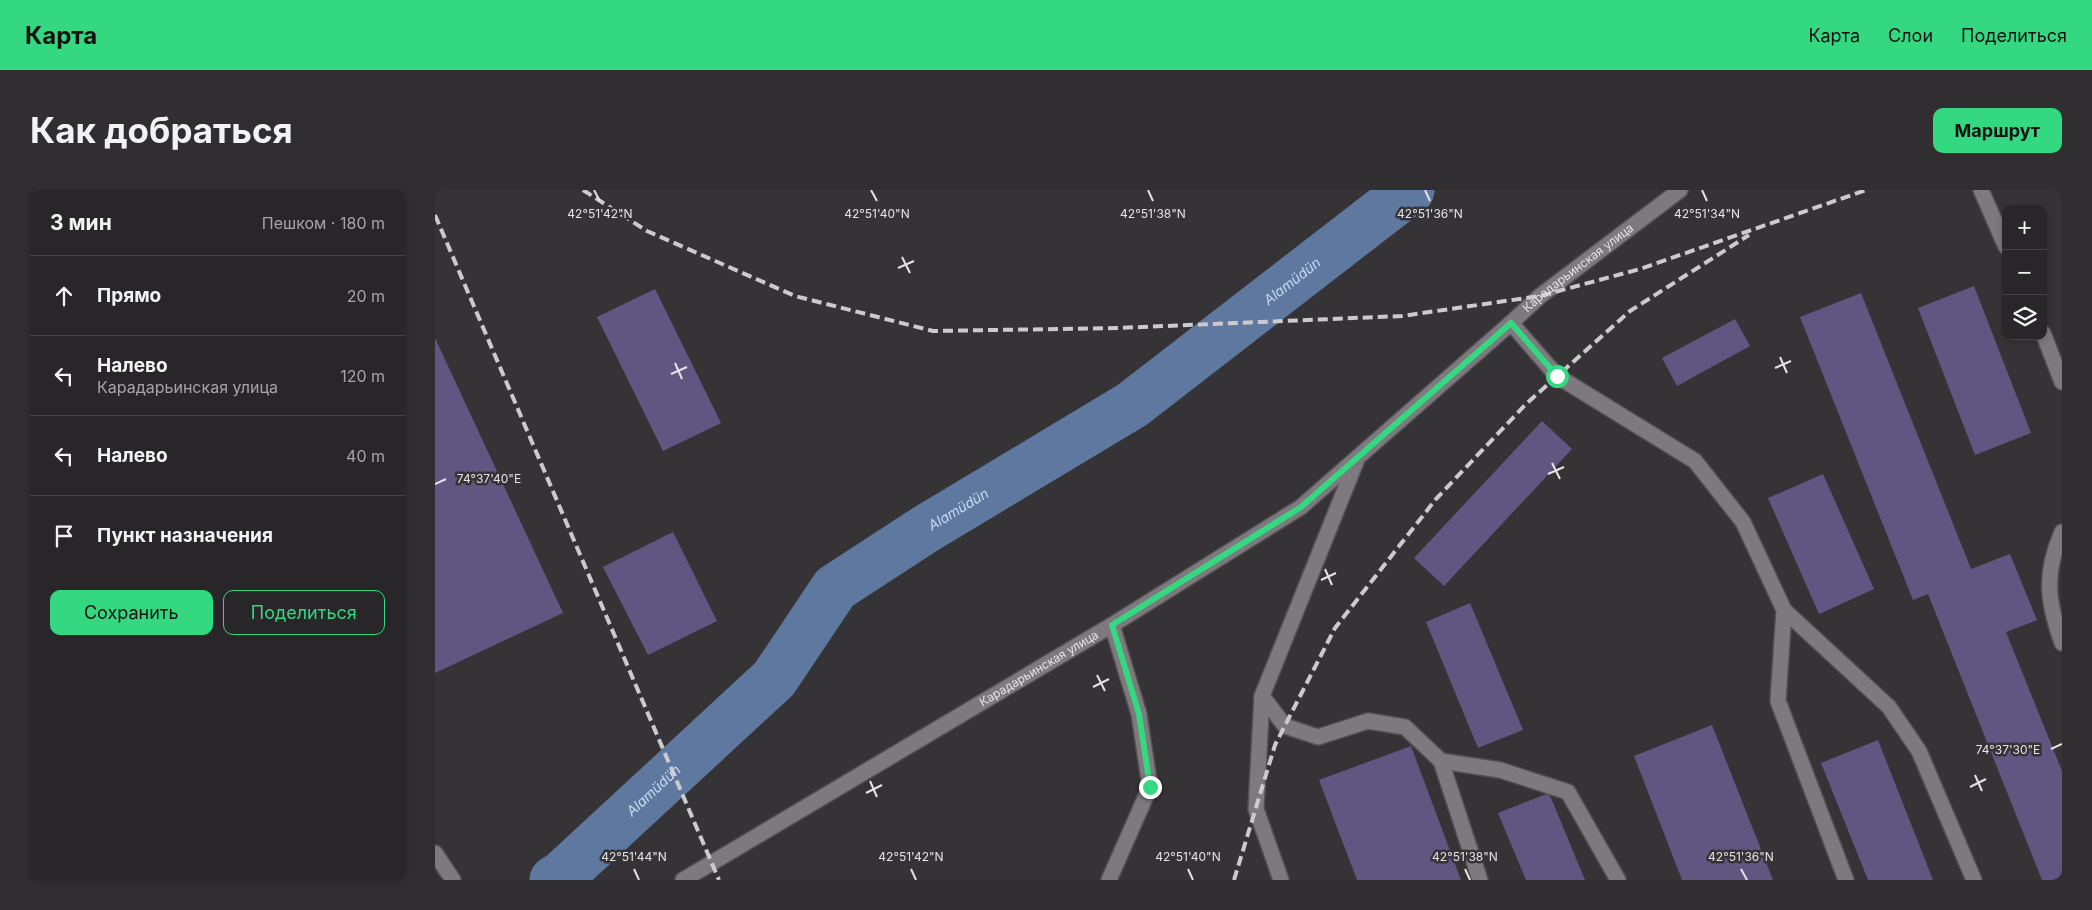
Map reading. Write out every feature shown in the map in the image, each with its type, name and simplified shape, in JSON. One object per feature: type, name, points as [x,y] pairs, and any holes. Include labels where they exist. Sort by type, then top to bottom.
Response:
[{"type":"street","name":"Карадарьинская улица","points":[[683,880],[1112,625],[1301,507],[1540,296],[1681,190]]},
{"type":"street","points":[[1981,190],[2002,239]]},
{"type":"street","points":[[1511,323],[1557,376],[1695,461],[1743,522],[1784,610],[1889,707],[1919,751],[1974,880]]},
{"type":"street","points":[[2046,340],[2062,382]]},
{"type":"street","points":[[2050,348],[2062,358]]},
{"type":"street","points":[[1281,880],[1256,809],[1262,696],[1357,458]]},
{"type":"street","points":[[2062,532],[2053,552],[2048,580],[2052,615],[2062,642]]},
{"type":"street","points":[[1784,610],[1778,701],[1846,880]]},
{"type":"street","points":[[1109,880],[1150,787],[1139,714],[1112,625]]},
{"type":"street","points":[[1262,696],[1285,726],[1318,736],[1368,721],[1405,728],[1441,760],[1480,880]]},
{"type":"street","points":[[1441,760],[1499,770],[1568,792],[1618,880]]},
{"type":"street","points":[[439,859],[453,880]]},
{"type":"building","points":[[1974,286],[2031,433],[1975,455],[1918,308]]},
{"type":"building","points":[[655,289],[721,423],[663,451],[597,317]]},
{"type":"building","points":[[1861,293],[1971,569],[2010,554],[2037,620],[2006,632],[2062,771],[2062,880],[2042,880],[1928,594],[1913,600],[1800,317]]},
{"type":"building","points":[[1735,319],[1750,346],[1677,386],[1662,358]]},
{"type":"building","points":[[435,338],[563,613],[435,673]]},
{"type":"building","points":[[1542,421],[1572,449],[1444,586],[1414,558]]},
{"type":"building","points":[[1823,474],[1874,589],[1819,614],[1768,498]]},
{"type":"building","points":[[673,532],[717,621],[648,655],[603,567]]},
{"type":"building","points":[[1470,603],[1523,730],[1478,748],[1426,622]]},
{"type":"building","points":[[1712,725],[1773,880],[1682,880],[1634,756]]},
{"type":"building","points":[[1878,740],[1933,880],[1868,880],[1821,763]]},
{"type":"building","points":[[1411,746],[1461,880],[1357,880],[1319,780]]},
{"type":"building","points":[[1549,793],[1585,880],[1526,880],[1498,813]]},
{"type":"waterway","name":"Alamüdün","points":[[554,880],[562,875],[774,679],[835,588],[924,530],[1132,405],[1410,190]]},
{"type":"railway","points":[[583,190],[647,231],[795,296],[933,331],[1118,328],[1402,316],[1540,296],[1640,269],[1866,190]]},
{"type":"railway","points":[[435,215],[719,880]]},
{"type":"railway","points":[[1234,880],[1275,745],[1335,628],[1436,499],[1526,404],[1630,311],[1749,235]]},
{"type":"route","points":[[1150,787],[1139,714],[1112,625],[1301,507],[1511,323],[1557,376]]}]
